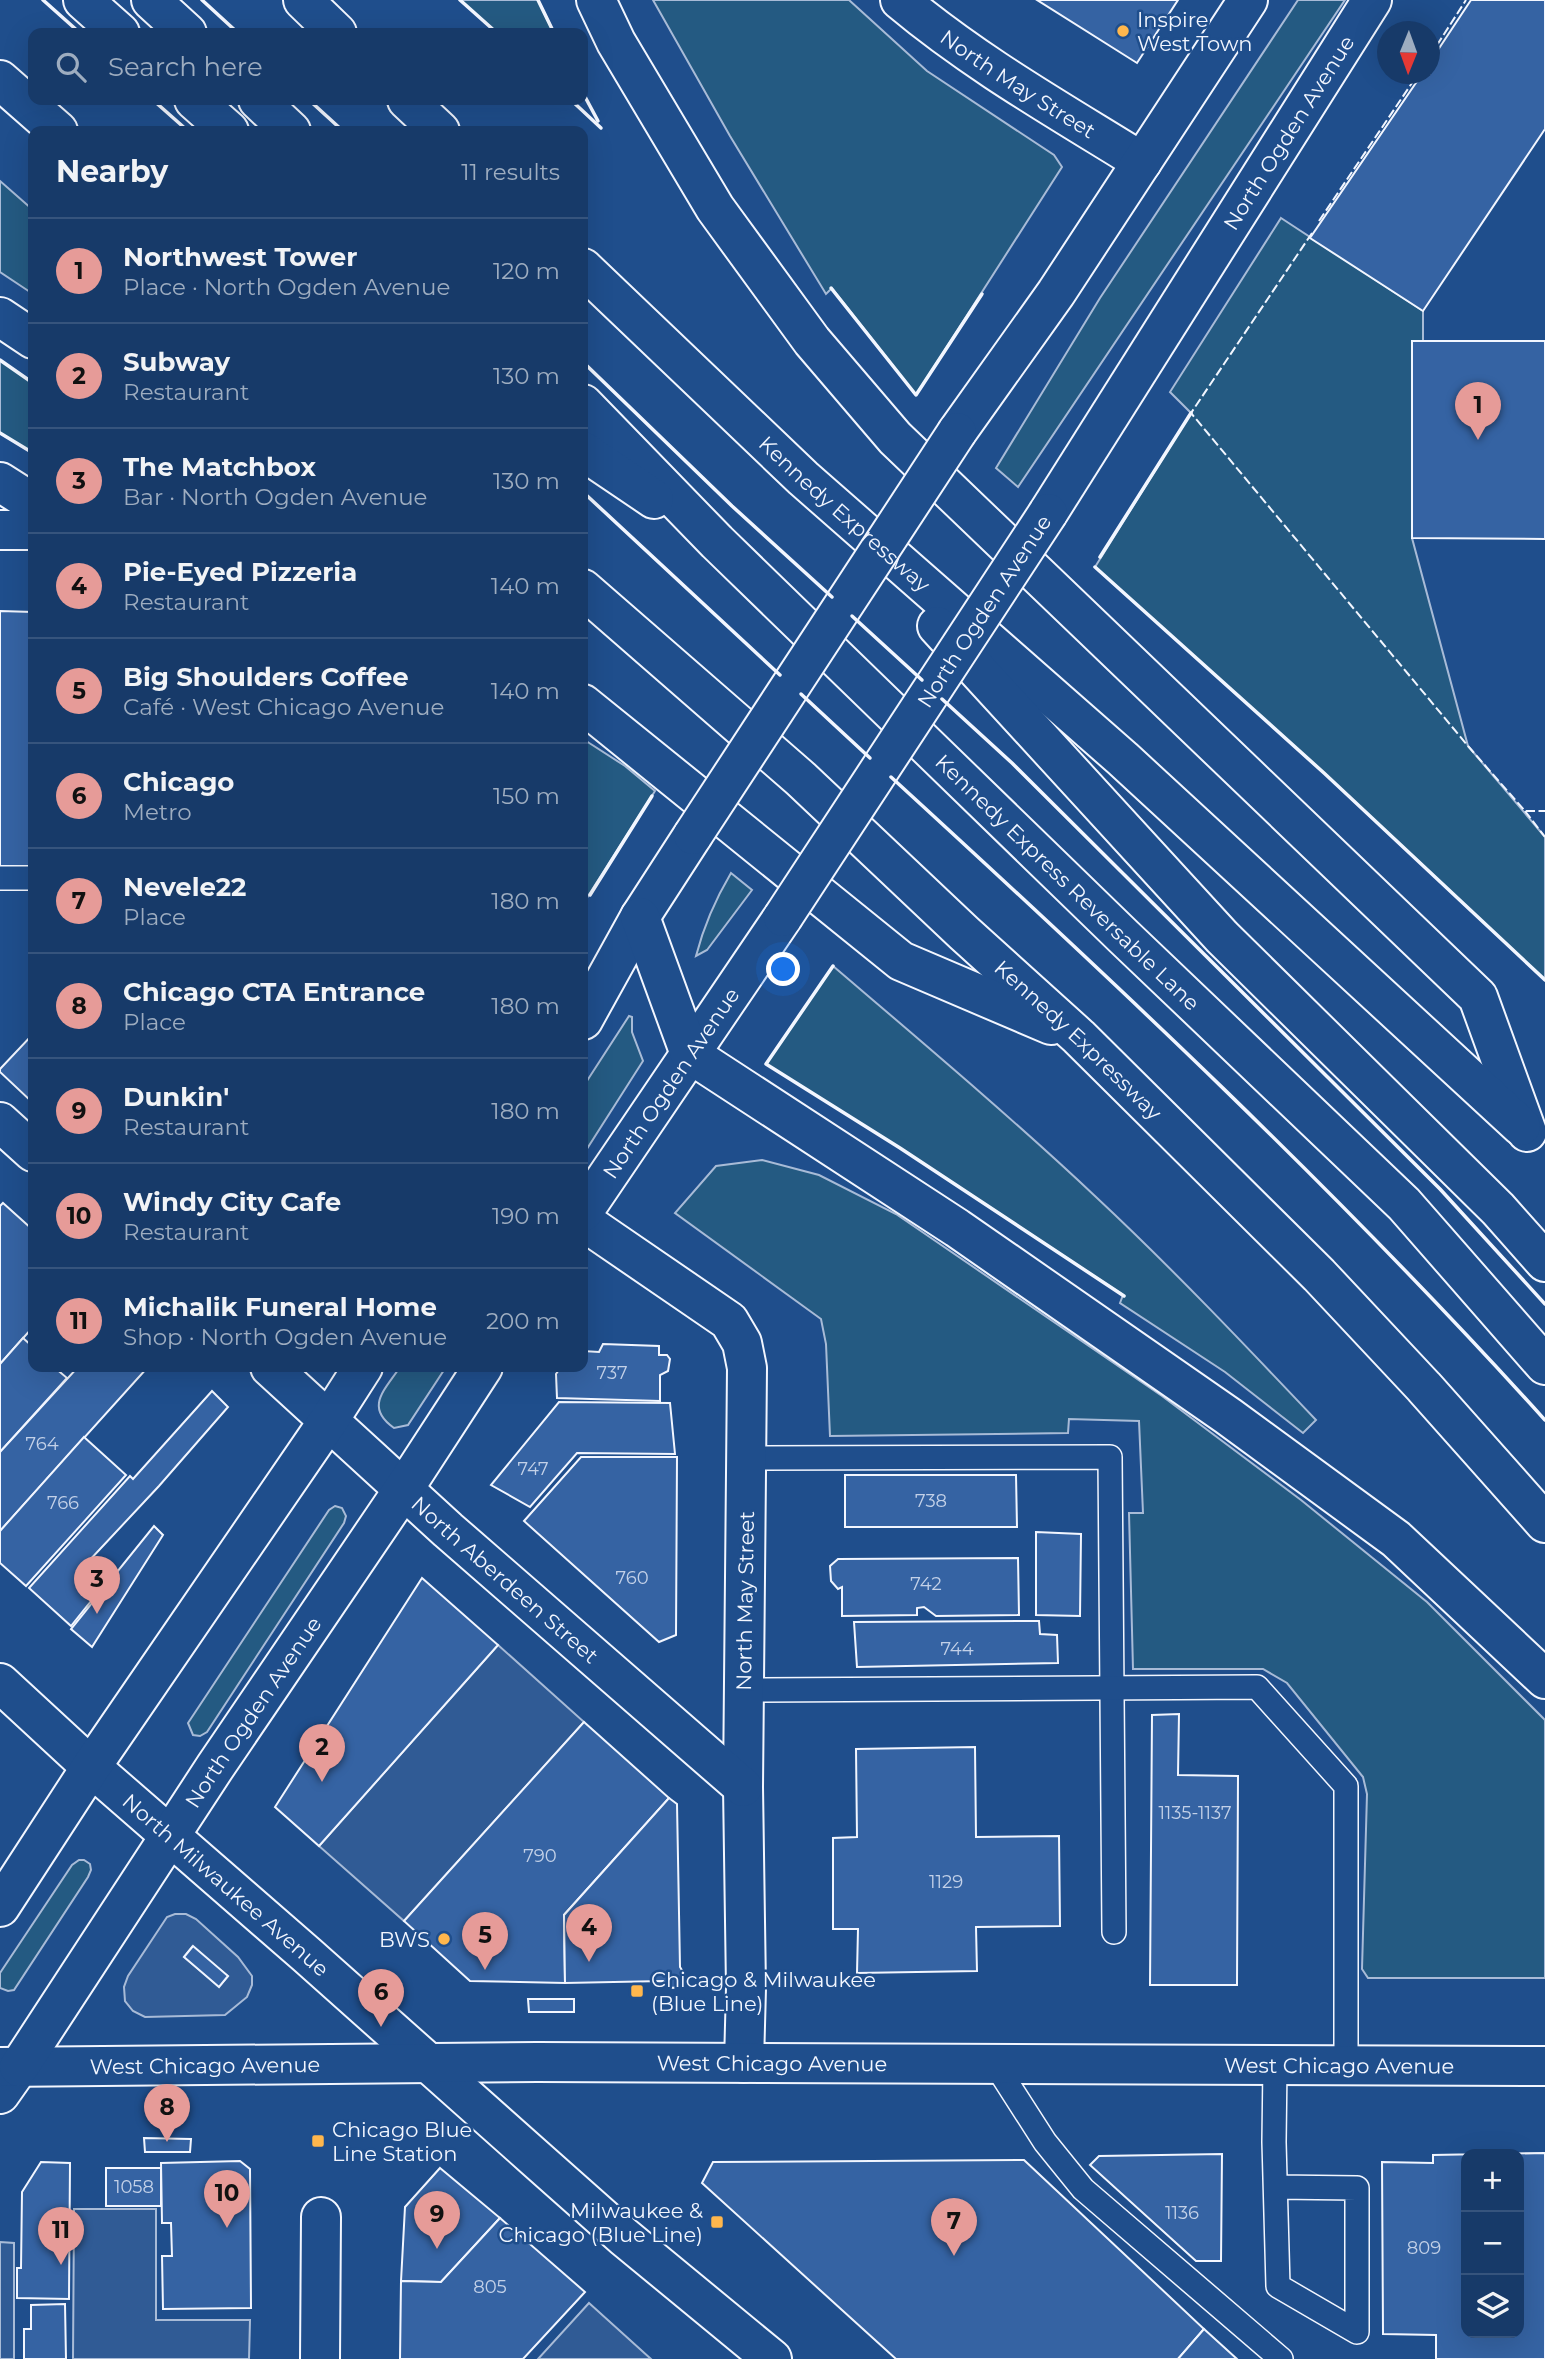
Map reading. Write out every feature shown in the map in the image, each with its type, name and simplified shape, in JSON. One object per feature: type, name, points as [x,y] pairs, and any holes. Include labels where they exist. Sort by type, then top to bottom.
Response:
[{"type":"main road","points":[[83,0],[114,28]]},
{"type":"main road","points":[[151,0],[182,28]]},
{"type":"main road","points":[[303,0],[332,28]]},
{"type":"main road","points":[[596,0],[616,42],[715,208],[812,341],[895,438],[1478,997],[1536,1140]]},
{"type":"main road","name":"North May Street","points":[[900,0],[936,30],[1011,81],[1142,162]]},
{"type":"main road","points":[[588,1006],[640,917],[957,432],[1056,293],[1248,0]]},
{"type":"main road","name":"North Ogden Avenue","points":[[588,1205],[783,918],[1048,513],[1372,0]]},
{"type":"main road","points":[[0,80],[28,105]]},
{"type":"main road","points":[[28,105],[52,126]]},
{"type":"main road","points":[[200,105],[223,126]]},
{"type":"main road","points":[[263,105],[286,126]]},
{"type":"main road","points":[[412,105],[435,126]]},
{"type":"main road","name":"Kennedy Expressway","points":[[588,273],[803,478],[1123,759],[1536,1140]]},
{"type":"main road","points":[[0,317],[28,336]]},
{"type":"main road","name":"Kennedy Express Reversable Lane","points":[[588,409],[717,542],[1404,1204],[1545,1365]]},
{"type":"main road","points":[[588,454],[717,542]]},
{"type":"main road","points":[[803,478],[1222,937],[1498,1209],[1545,1262]]},
{"type":"main road","points":[[0,482],[28,500]]},
{"type":"main road","points":[[0,530],[28,530]]},
{"type":"main road","name":"Kennedy Expressway","points":[[588,593],[801,779],[1079,1038],[1319,1275],[1424,1387],[1545,1523]]},
{"type":"main road","points":[[588,708],[901,961],[1079,1038]]},
{"type":"main road","points":[[640,917],[690,1054],[957,1228],[1228,1416],[1396,1539],[1545,1679]]},
{"type":"main road","points":[[0,1122],[28,1147]]},
{"type":"main road","name":"North May Street","points":[[588,1225],[729,1321],[742,1343],[747,1368],[743,1787],[746,1988],[744,2063]]},
{"type":"main road","name":"North Aberdeen Street","points":[[276,1372],[403,1490],[743,1787]]},
{"type":"main road","points":[[0,1907],[91,1767],[360,1372]]},
{"type":"main road","name":"North Ogden Avenue","points":[[6,2076],[170,1837],[480,1372]]},
{"type":"main road","name":"North Milwaukee Avenue","points":[[0,1683],[91,1767],[347,1990],[426,2063],[624,2236],[772,2359]]},
{"type":"main road","name":"West Chicago Avenue","points":[[6,2076],[426,2063],[1545,2066]]},
{"type":"main road","points":[[320,2359],[321,2217]]},
{"type":"lane","points":[[0,878],[28,878]]},
{"type":"lane","points":[[747,1458],[1110,1457],[1114,1931]]},
{"type":"lane","points":[[744,1690],[1257,1687],[1346,1786],[1346,2065]]},
{"type":"lane","points":[[995,2064],[1045,2142],[1083,2189],[1281,2359]]},
{"type":"lane","points":[[1275,2066],[1274,2142],[1279,2286],[1357,2332],[1357,2188],[1277,2187]]},
{"type":"shaded area","points":[[460,0],[538,0],[552,28],[491,28]]},
{"type":"shaded area","points":[[653,0],[849,0],[927,71],[1054,155],[1062,167],[916,395],[832,288],[826,294],[730,136]]},
{"type":"shaded area","points":[[1298,0],[1345,0],[1018,487],[996,468],[1100,298]]},
{"type":"shaded area","points":[[0,181],[28,206],[28,291],[0,272]]},
{"type":"shaded area","points":[[1281,218],[1423,311],[1423,341],[1412,342],[1412,538],[1468,746],[1545,837],[1545,980],[1324,773],[1095,567],[1191,413],[1170,392]]},
{"type":"shaded area","points":[[0,360],[28,380],[28,450],[0,433]]},
{"type":"shaded area","points":[[588,742],[625,766],[655,791],[588,896]]},
{"type":"shaded area","points":[[731,873],[752,890],[707,950],[696,956],[711,913]]},
{"type":"shaded area","points":[[833,966],[999,1109],[1096,1197],[1180,1279],[1316,1420],[1303,1433],[1225,1372],[1120,1303],[1123,1295],[900,1148],[766,1064]]},
{"type":"shaded area","points":[[629,1016],[632,1017],[632,1032],[643,1061],[588,1147],[588,1079]]},
{"type":"shaded area","points":[[762,1160],[819,1175],[896,1214],[1162,1396],[1301,1500],[1427,1602],[1545,1720],[1545,1978],[1368,1978],[1362,1969],[1367,1794],[1363,1777],[1287,1683],[1263,1669],[1133,1669],[1129,1513],[1143,1513],[1139,1421],[1069,1419],[1068,1433],[830,1436],[826,1344],[821,1319],[675,1213],[716,1166]]},
{"type":"shaded area","points":[[397,1372],[443,1372],[408,1425],[394,1428],[380,1413],[380,1398]]},
{"type":"shaded area","points":[[335,1506],[342,1508],[346,1516],[344,1523],[207,1732],[200,1736],[193,1735],[188,1723],[329,1510]]},
{"type":"shaded area","points":[[498,1645],[584,1722],[404,1921],[319,1846]]},
{"type":"shaded area","points":[[79,1860],[90,1864],[88,1877],[14,1990],[0,1988],[0,1973],[72,1865]]},
{"type":"shaded area","points":[[186,1914],[196,1919],[238,1957],[252,1976],[247,1997],[225,2015],[145,2017],[133,2011],[125,2001],[124,1987],[128,1976],[167,1917]],"holes":[[[192,1947],[228,1976],[219,1986],[184,1957]]]},
{"type":"shaded area","points":[[74,2209],[156,2209],[156,2320],[250,2320],[249,2359],[73,2359]]},
{"type":"shaded area","points":[[0,2242],[14,2243],[14,2359],[0,2359]]},
{"type":"shaded area","points":[[589,2303],[651,2359],[538,2359]]},
{"type":"building","name":"Inspire West Town","points":[[1037,0],[1178,0],[1137,63]]},
{"type":"building","points":[[1471,0],[1545,0],[1545,129],[1423,311],[1310,238],[1415,84],[1440,84],[1440,47]]},
{"type":"building","points":[[1412,341],[1545,341],[1545,539],[1412,538]]},
{"type":"building","points":[[0,611],[28,612],[28,867],[0,867]]},
{"type":"building","points":[[28,1039],[28,1098],[0,1069]]},
{"type":"building","points":[[3,1203],[28,1226],[28,1333],[0,1364],[0,1206]]},
{"type":"building","points":[[23,1338],[28,1342],[28,1372],[60,1372],[67,1378],[0,1452],[0,1364]]},
{"type":"building","points":[[603,1344],[659,1346],[659,1355],[667,1355],[670,1359],[668,1371],[660,1375],[660,1401],[557,1398],[557,1372],[588,1372],[588,1351],[599,1352]]},
{"type":"building","points":[[73,1372],[143,1372],[0,1531],[0,1452]]},
{"type":"building","points":[[212,1391],[228,1407],[87,1563],[107,1581],[71,1626],[29,1588],[130,1476],[133,1479]]},
{"type":"building","points":[[559,1402],[670,1403],[675,1454],[577,1453],[530,1507],[491,1485]]},
{"type":"building","points":[[84,1437],[126,1475],[26,1586],[0,1563],[0,1531]]},
{"type":"building","points":[[581,1457],[677,1457],[676,1635],[659,1642],[524,1521]]},
{"type":"building","points":[[845,1475],[1016,1475],[1017,1527],[845,1527]]},
{"type":"building","points":[[154,1526],[163,1535],[92,1647],[71,1629]]},
{"type":"building","points":[[1036,1532],[1081,1534],[1080,1616],[1036,1615]]},
{"type":"building","points":[[1018,1558],[1019,1615],[936,1616],[924,1607],[917,1608],[917,1615],[842,1616],[842,1587],[838,1589],[831,1581],[830,1566],[838,1559]]},
{"type":"building","points":[[422,1578],[498,1645],[319,1846],[275,1807]]},
{"type":"building","points":[[1039,1621],[1040,1634],[1057,1635],[1058,1663],[857,1667],[854,1622]]},
{"type":"building","points":[[1179,1714],[1178,1775],[1238,1776],[1237,1985],[1150,1985],[1152,1715]]},
{"type":"building","points":[[584,1722],[669,1798],[564,1915],[565,1983],[470,1981],[404,1921]]},
{"type":"building","points":[[975,1747],[976,1837],[1059,1836],[1060,1926],[976,1927],[977,1971],[857,1973],[858,1929],[833,1929],[833,1838],[857,1837],[856,1749]]},
{"type":"building","points":[[669,1798],[677,1804],[680,1967],[685,1975],[684,1981],[673,1988],[663,1981],[565,1983],[564,1915]]},
{"type":"building","points":[[193,1946],[228,1976],[219,1987],[184,1957]]},
{"type":"building","points":[[528,1999],[574,1999],[574,2012],[529,2012]]},
{"type":"building","points":[[144,2138],[191,2139],[190,2152],[145,2152]]},
{"type":"building","points":[[1524,2153],[1545,2153],[1545,2359],[1436,2359],[1436,2335],[1383,2334],[1382,2162],[1433,2163],[1433,2155],[1461,2154],[1461,2338],[1524,2338]]},
{"type":"building","points":[[1222,2154],[1221,2261],[1196,2261],[1090,2165],[1099,2156]]},
{"type":"building","points":[[1024,2160],[1204,2329],[1178,2359],[896,2359],[702,2183],[713,2162]]},
{"type":"building","points":[[240,2161],[250,2169],[251,2308],[163,2309],[162,2256],[172,2256],[171,2223],[162,2223],[161,2163]]},
{"type":"building","points":[[41,2162],[70,2163],[69,2299],[17,2298],[17,2268],[21,2268],[22,2192]]},
{"type":"building","points":[[106,2168],[161,2168],[161,2206],[106,2206]]},
{"type":"building","points":[[440,2168],[500,2218],[441,2282],[401,2281],[405,2207]]},
{"type":"building","points":[[500,2218],[585,2292],[523,2359],[400,2359],[401,2281],[441,2282]]},
{"type":"building","points":[[65,2304],[66,2359],[24,2359],[24,2329],[31,2329],[31,2305]]},
{"type":"building","points":[[1204,2329],[1237,2359],[1178,2359]]},
{"type":"fence","points":[[1440,40],[1466,0]]},
{"type":"fence","points":[[1319,221],[1411,84]]},
{"type":"fence","points":[[1312,233],[1191,413],[1525,811],[1545,811]]},
{"type":"fence","points":[[1525,811],[1545,837]]},
{"type":"wall","points":[[43,0],[74,28]]},
{"type":"wall","points":[[202,0],[233,28]]},
{"type":"wall","points":[[460,0],[491,28]]},
{"type":"wall","points":[[538,0],[552,28]]},
{"type":"wall","points":[[588,102],[598,121]]},
{"type":"wall","points":[[159,105],[182,126]]},
{"type":"wall","points":[[314,105],[338,126]]},
{"type":"wall","points":[[576,105],[601,128]]},
{"type":"wall","points":[[831,288],[916,395],[982,294]]},
{"type":"wall","points":[[0,360],[28,380]]},
{"type":"wall","points":[[588,367],[732,506],[832,597]]},
{"type":"wall","points":[[1100,557],[1191,413]]},
{"type":"wall","points":[[0,433],[28,450]]},
{"type":"wall","points":[[588,497],[780,675]]},
{"type":"wall","points":[[1095,567],[1324,773],[1545,980]]},
{"type":"wall","points":[[852,616],[922,680]]},
{"type":"wall","points":[[801,694],[870,758]]},
{"type":"wall","points":[[942,699],[1012,763],[1440,1189],[1545,1304]]},
{"type":"wall","points":[[891,777],[1226,1091],[1388,1253],[1545,1420]]},
{"type":"wall","points":[[590,895],[652,796]]},
{"type":"wall","points":[[833,966],[766,1064],[900,1148],[1124,1296]]},
{"type":"place","name":"Inspire West Town","points":[[1123,31]]},
{"type":"place","name":"Northwest Tower","points":[[1478,440]]},
{"type":"place","name":"The Matchbox","points":[[97,1614]]},
{"type":"place","name":"Subway","points":[[322,1782]]},
{"type":"place","name":"BWS","points":[[444,1939]]},
{"type":"place","name":"Pie-Eyed Pizzeria","points":[[589,1962]]},
{"type":"place","name":"Big Shoulders Coffee","points":[[485,1970]]},
{"type":"place","name":"Chicago & Milwaukee (Blue Line)","points":[[637,1991]]},
{"type":"place","name":"Chicago","points":[[381,2027]]},
{"type":"place","name":"Chicago Blue Line Station","points":[[318,2141]]},
{"type":"place","name":"Chicago CTA Entrance","points":[[167,2142]]},
{"type":"place","name":"Milwaukee & Chicago (Blue Line)","points":[[717,2222]]},
{"type":"place","name":"Windy City Cafe","points":[[227,2228]]},
{"type":"place","name":"Dunkin'","points":[[437,2249]]},
{"type":"place","name":"Nevele22","points":[[954,2256]]},
{"type":"place","name":"Michalik Funeral Home","points":[[61,2265]]}]
